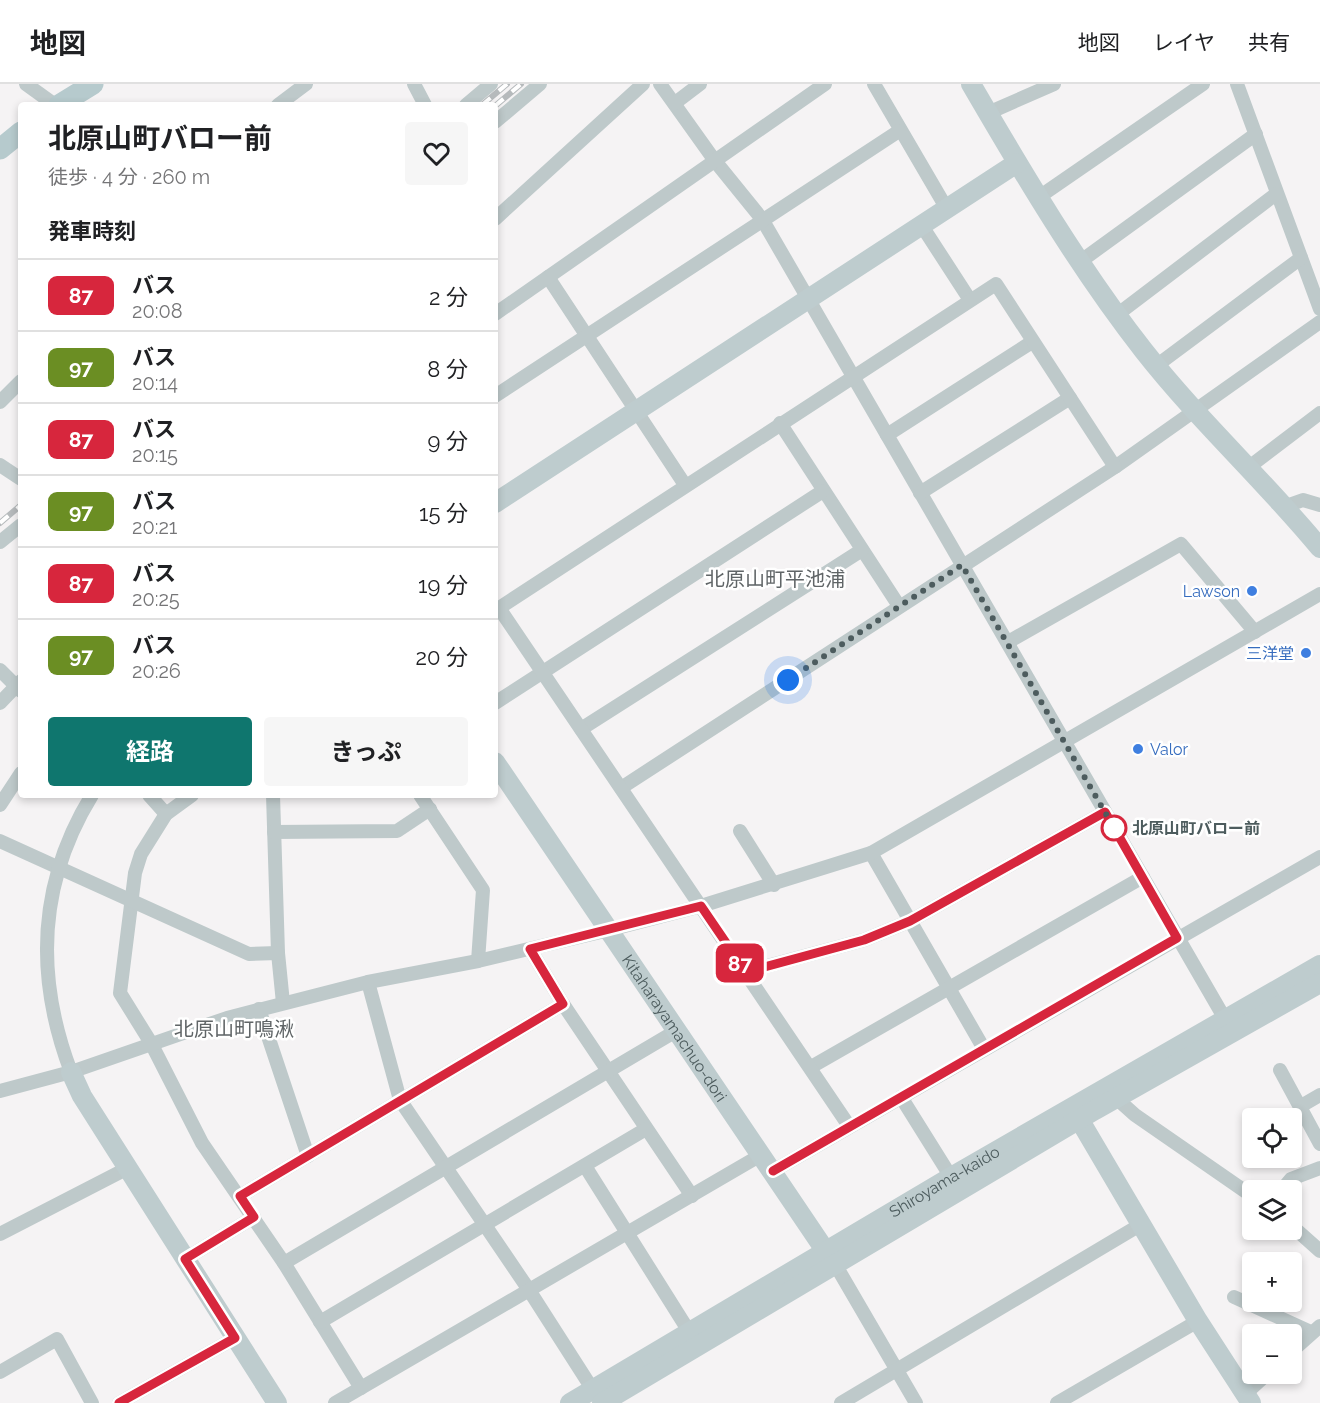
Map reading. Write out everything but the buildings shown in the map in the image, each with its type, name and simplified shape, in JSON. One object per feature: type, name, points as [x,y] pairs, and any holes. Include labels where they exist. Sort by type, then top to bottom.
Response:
[{"type":"main road","points":[[62,102],[93,84]]},
{"type":"main road","points":[[0,149],[18,134]]},
{"type":"street","points":[[26,84],[53,102]]},
{"type":"street","points":[[282,102],[306,84]]},
{"type":"street","points":[[414,84],[423,102]]},
{"type":"street","points":[[470,102],[491,84]]},
{"type":"street","points":[[498,119],[540,84]]},
{"type":"street","points":[[498,216],[643,84]]},
{"type":"street","points":[[660,84],[715,161],[762,219],[1226,1019]]},
{"type":"street","points":[[675,103],[700,84]]},
{"type":"street","points":[[498,312],[825,84]]},
{"type":"street","points":[[873,84],[947,208]]},
{"type":"street","points":[[971,84],[1039,197],[1081,261],[1156,366],[1195,412],[1286,506],[1320,548]]},
{"type":"street","points":[[988,113],[1054,84]]},
{"type":"street","points":[[1039,197],[1203,84]]},
{"type":"street","points":[[1237,84],[1276,195],[1320,309]]},
{"type":"street","points":[[498,394],[899,131]]},
{"type":"street","points":[[1081,261],[1256,134]]},
{"type":"street","points":[[498,501],[1017,163]]},
{"type":"street","points":[[1118,314],[1276,195]]},
{"type":"street","points":[[922,226],[970,300]]},
{"type":"street","points":[[1156,366],[1301,258]]},
{"type":"street","points":[[548,277],[685,485]]},
{"type":"street","points":[[849,1126],[499,608],[996,284],[1115,466]]},
{"type":"street","points":[[621,788],[1115,466],[1320,322]]},
{"type":"street","points":[[887,435],[1032,342]]},
{"type":"street","points":[[0,402],[18,384]]},
{"type":"street","points":[[920,493],[1070,398]]},
{"type":"street","points":[[1249,467],[1320,413]]},
{"type":"street","points":[[780,423],[899,606]]},
{"type":"street","points":[[0,465],[18,477]]},
{"type":"street","points":[[498,702],[824,491]]},
{"type":"street","points":[[1286,506],[1296,500],[1319,503]]},
{"type":"street","points":[[0,542],[18,527]]},
{"type":"street","points":[[1008,642],[1181,544],[1255,632]]},
{"type":"street","points":[[581,729],[862,550]]},
{"type":"street","points":[[0,1091],[71,1072],[151,1043],[259,1009],[368,982],[478,961],[609,930],[774,885],[872,853],[1320,594]]},
{"type":"street","points":[[0,670],[18,685]]},
{"type":"street","points":[[0,703],[18,687]]},
{"type":"street","name":"Kitaharayamachuo-dori","points":[[498,766],[830,1258]]},
{"type":"street","points":[[0,805],[18,778]]},
{"type":"street","points":[[90,798],[79,816],[59,868],[52,893],[48,923],[47,976],[59,1040],[82,1096],[277,1403]]},
{"type":"street","points":[[152,798],[166,814]]},
{"type":"street","points":[[188,798],[166,814],[141,854],[135,873],[120,993],[151,1043],[202,1143],[284,1263],[361,1388]]},
{"type":"street","points":[[273,798],[278,953],[283,1003]]},
{"type":"street","points":[[422,798],[483,890],[478,961]]},
{"type":"street","points":[[274,832],[397,831],[429,809]]},
{"type":"street","points":[[746,972],[864,940],[910,921],[1105,812]]},
{"type":"street","points":[[740,831],[774,885]]},
{"type":"street","points":[[0,841],[249,954],[278,953]]},
{"type":"street","points":[[872,853],[984,1049]]},
{"type":"street","points":[[773,1171],[1320,857]]},
{"type":"street","points":[[811,1067],[1143,877]]},
{"type":"street","points":[[530,949],[563,1004],[692,1196]]},
{"type":"street","name":"Shiroyama-kaido","points":[[570,1403],[597,1396],[830,1258],[951,1177],[1320,965]]},
{"type":"street","points":[[368,982],[400,1100],[529,1290],[597,1396]]},
{"type":"street","name":"Shiroyama-kaido","points":[[597,1396],[690,1333],[830,1258],[1320,983]]},
{"type":"street","points":[[240,1196],[563,1004]]},
{"type":"street","points":[[259,1009],[308,1156]]},
{"type":"street","points":[[284,1263],[675,1031]]},
{"type":"street","points":[[1280,1070],[1320,1144]]},
{"type":"street","points":[[1301,1106],[1320,1095]]},
{"type":"street","points":[[901,1097],[951,1177]]},
{"type":"street","points":[[1116,1098],[1135,1115],[1242,1189]]},
{"type":"street","points":[[1079,1119],[1140,1225],[1248,1399],[1259,1384]]},
{"type":"street","points":[[320,1322],[646,1130]]},
{"type":"street","points":[[335,1403],[761,1155]]},
{"type":"street","points":[[585,1166],[690,1333]]},
{"type":"street","points":[[0,1234],[128,1168]]},
{"type":"street","points":[[1290,1180],[1320,1168]]},
{"type":"street","points":[[185,1259],[254,1217]]},
{"type":"street","points":[[841,1403],[1140,1225]]},
{"type":"street","points":[[1302,1235],[1320,1251]]},
{"type":"street","points":[[830,1258],[916,1403]]},
{"type":"street","points":[[1234,1297],[1316,1329],[1302,1342]]},
{"type":"street","points":[[1057,1403],[1198,1321]]},
{"type":"street","points":[[119,1403],[235,1338]]},
{"type":"street","points":[[0,1372],[57,1339],[92,1403]]},
{"type":"railway","points":[[486,102],[507,84]]},
{"type":"railway","points":[[498,103],[521,84]]},
{"type":"railway","points":[[0,523],[18,508]]},
{"type":"bus line","name":"87","points":[[119,1403],[235,1338],[185,1259],[254,1217],[240,1196],[563,1004],[530,949],[701,906],[746,972],[864,940],[910,921],[1105,812],[1177,938],[773,1171]]},
{"type":"place","name":"Lawson","points":[[1252,591]]},
{"type":"place","name":"三洋堂","points":[[1306,653]]},
{"type":"place","name":"Valor","points":[[1138,749]]},
{"type":"place","name":"北原山町バロー前","points":[[1114,828]]},
{"type":"district","name":"北原山町平池浦","points":[[775,579]]},
{"type":"district","name":"北原山町鳴湫","points":[[234,1029]]},
{"type":"route","points":[[788,680],[962,565],[1114,828]]}]
